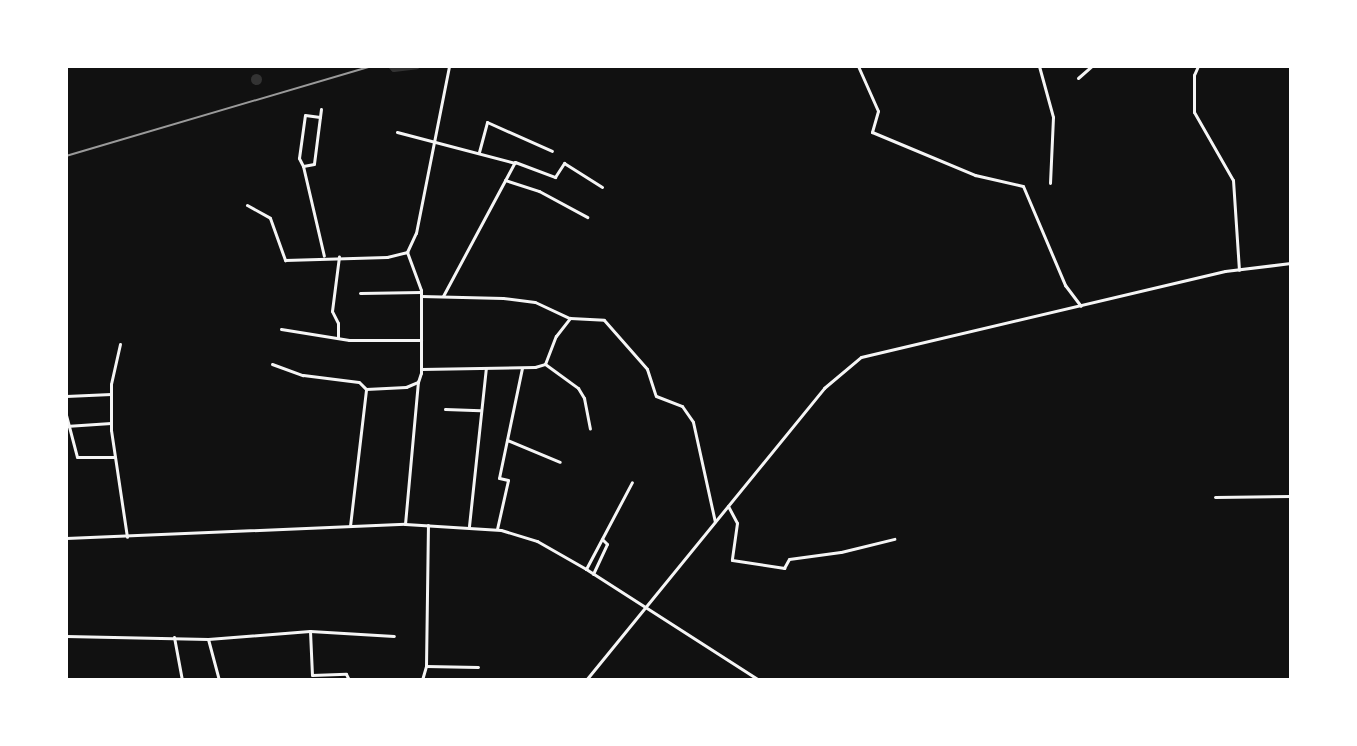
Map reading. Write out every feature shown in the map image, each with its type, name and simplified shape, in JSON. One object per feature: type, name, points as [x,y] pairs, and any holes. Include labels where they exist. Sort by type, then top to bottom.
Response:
[{"type":"street","points":[[405,524],[418,382],[421,369],[421,294],[407,252],[416,233],[436,141],[449,66]]},
{"type":"street","points":[[858,66],[878,111],[872,132],[975,175],[1023,186],[1065,285],[1081,306]]},
{"type":"street","points":[[1039,66],[1053,117],[1050,183]]},
{"type":"street","points":[[1078,78],[1092,66]]},
{"type":"street","points":[[1198,66],[1194,75],[1194,112],[1233,180],[1239,270]]},
{"type":"street","points":[[303,166],[314,164],[321,109]]},
{"type":"street","points":[[320,116],[305,115],[299,158],[303,166],[324,256]]},
{"type":"street","points":[[479,152],[484,123],[487,122],[552,151]]},
{"type":"street","points":[[397,132],[479,152],[555,178],[564,163],[602,187]]},
{"type":"street","points":[[444,296],[515,163]]},
{"type":"street","points":[[506,180],[539,191],[587,217]]},
{"type":"street","points":[[247,205],[270,218],[285,260],[324,256],[387,257],[407,252]]},
{"type":"street","points":[[338,338],[338,323],[332,311],[339,256]]},
{"type":"street","points":[[586,680],[824,388],[861,357],[1239,270],[1291,263]]},
{"type":"street","points":[[360,293],[421,294],[535,302],[570,318],[604,320],[647,370],[656,396],[682,406],[693,422],[715,522]]},
{"type":"street","points":[[545,364],[556,336],[570,318]]},
{"type":"street","points":[[281,329],[338,338],[421,340]]},
{"type":"street","points":[[120,344],[111,394],[111,423],[114,457],[127,536]]},
{"type":"street","points":[[272,364],[303,375],[359,382],[366,389],[406,387],[418,382]]},
{"type":"street","points":[[421,369],[522,368],[545,364],[578,388],[584,398],[590,428]]},
{"type":"street","points":[[469,526],[486,368]]},
{"type":"street","points":[[497,530],[508,480],[499,478],[522,368]]},
{"type":"street","points":[[350,526],[366,389]]},
{"type":"street","points":[[66,396],[111,394]]},
{"type":"street","points":[[445,409],[480,410]]},
{"type":"street","points":[[66,415],[77,457],[114,457]]},
{"type":"street","points":[[68,426],[111,423]]},
{"type":"street","points":[[507,440],[526,445],[560,462]]},
{"type":"street","points":[[586,569],[632,482]]},
{"type":"street","points":[[1215,497],[1291,496]]},
{"type":"street","points":[[728,506],[737,523],[732,560],[784,568],[789,559],[842,552],[894,539]]},
{"type":"street","points":[[66,538],[405,524],[469,526],[497,530],[537,541],[586,569],[647,606],[759,680]]},
{"type":"street","points":[[422,680],[426,666],[428,525]]},
{"type":"street","points":[[593,574],[607,544],[602,539]]},
{"type":"street","points":[[310,631],[312,675],[346,674],[349,680]]},
{"type":"street","points":[[66,636],[208,639],[310,631],[394,636]]},
{"type":"street","points":[[174,637],[182,680]]},
{"type":"street","points":[[208,639],[219,680]]},
{"type":"street","points":[[66,643],[66,666]]},
{"type":"street","points":[[426,666],[478,667]]},
{"type":"shaded area","points":[[256,73],[262,79],[256,85],[250,79]]},
{"type":"waterway","points":[[391,66],[394,69],[417,66]]},
{"type":"railway","points":[[66,156],[371,66]]}]
